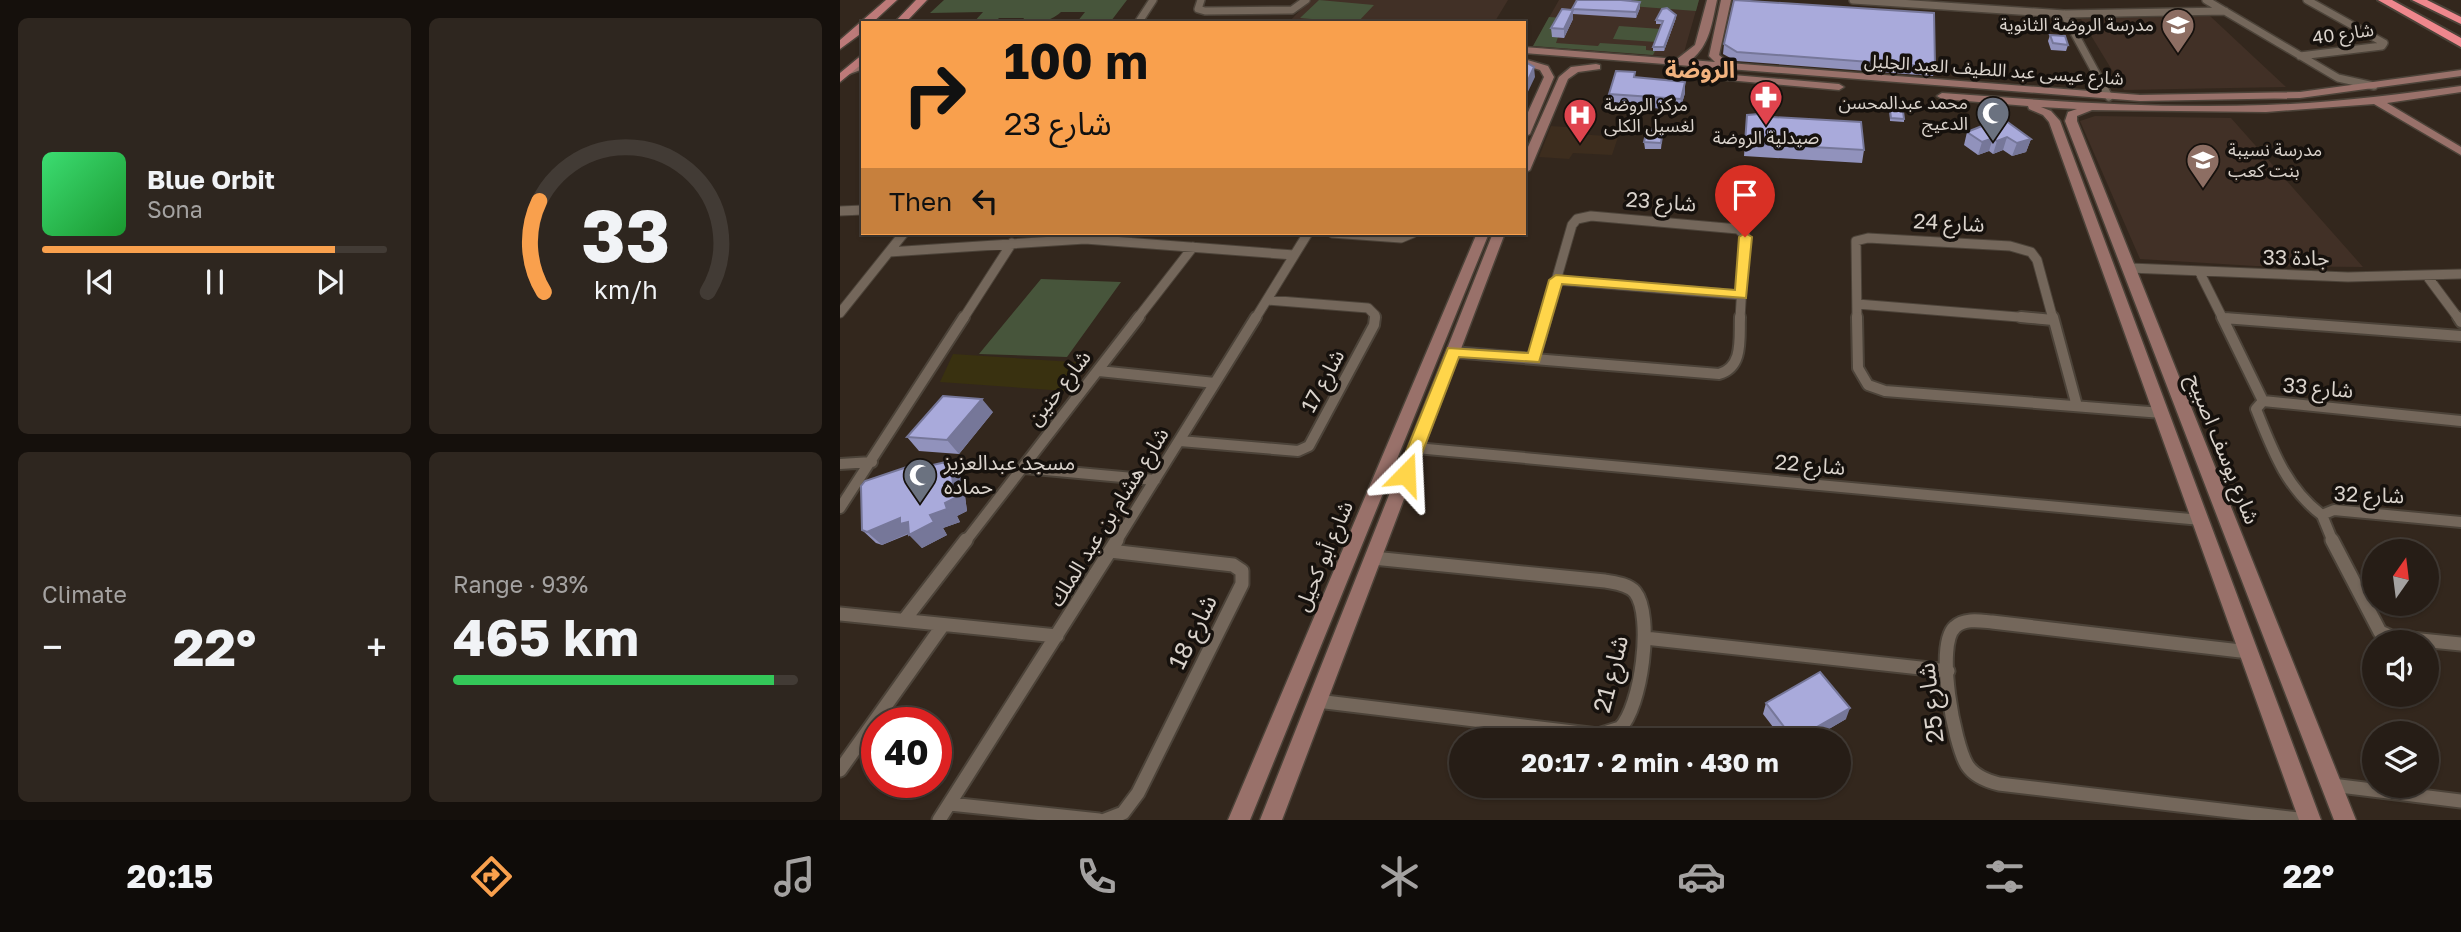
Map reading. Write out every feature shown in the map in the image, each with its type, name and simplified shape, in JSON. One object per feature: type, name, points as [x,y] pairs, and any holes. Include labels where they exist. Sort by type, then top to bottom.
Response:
[{"type":"highway","points":[[2386,0],[2461,36]]},
{"type":"highway","points":[[2386,0],[2461,43]]},
{"type":"highway","points":[[2418,0],[2461,20]]},
{"type":"main road","points":[[868,21],[892,0]]},
{"type":"main road","points":[[900,21],[922,0]]},
{"type":"main road","points":[[840,46],[861,27]]},
{"type":"main road","points":[[843,76],[861,59]]},
{"type":"street","points":[[1139,21],[1153,0]]},
{"type":"street","points":[[1201,0],[1198,9],[1205,11],[1292,10],[1306,0]]},
{"type":"street","points":[[1676,63],[1696,54],[1712,0]]},
{"type":"street","points":[[1726,0],[1714,56],[1728,67]]},
{"type":"street","points":[[1853,0],[2064,14],[2225,11]]},
{"type":"street","points":[[1969,0],[1979,8]]},
{"type":"street","points":[[2206,0],[2338,78],[2376,86]]},
{"type":"street","name":"شارع 40","points":[[2300,55],[2382,46],[2384,43],[2307,0]]},
{"type":"street","points":[[2064,14],[2109,97]]},
{"type":"street","points":[[1706,22],[1720,23]]},
{"type":"street","points":[[840,40],[853,34]]},
{"type":"street","name":"شارع عيسى عبد اللطيف العبد الجليل","points":[[1526,50],[2140,98],[2219,99],[2340,91],[2461,73]]},
{"type":"street","name":"شارع عيسى عبد اللطيف العبد الجليل","points":[[1526,61],[1856,89]]},
{"type":"street","points":[[1526,62],[1546,70],[1547,83],[1526,130]]},
{"type":"street","points":[[843,76],[861,66]]},
{"type":"street","points":[[1526,165],[1560,84],[1572,70],[1596,67]]},
{"type":"street","points":[[2338,78],[2340,91]]},
{"type":"street","points":[[1547,83],[1560,84]]},
{"type":"street","name":"شارع عيسى عبد اللطيف العبد الجليل","points":[[1926,94],[2143,111],[2227,111],[2377,101],[2461,89]]},
{"type":"street","points":[[2140,98],[2150,104],[2149,108],[2143,111]]},
{"type":"street","points":[[2219,99],[2212,100],[2212,104],[2227,111]]},
{"type":"street","points":[[2377,101],[2461,152]]},
{"type":"street","name":"شارع يوسف اصبيح","points":[[2024,103],[2051,116],[2077,160],[2130,268],[2345,820]]},
{"type":"street","name":"شارع يوسف اصبيح","points":[[2093,108],[2078,111],[2070,117],[2077,160],[2162,414],[2309,820]]},
{"type":"street","points":[[840,211],[861,210]]},
{"type":"street","name":"شارع 23","points":[[1453,352],[1534,359],[1724,373],[1735,365],[1738,356],[1745,237],[1738,229],[1726,226],[1580,217],[1572,225],[1534,359]]},
{"type":"street","points":[[840,313],[902,235]]},
{"type":"street","name":"شارع هشام بن عبد الملك","points":[[939,820],[1180,441],[1307,235]]},
{"type":"street","points":[[1360,235],[1401,238],[1408,235]]},
{"type":"street","name":"شارع أبو كحيل","points":[[1269,820],[1453,352],[1476,270],[1483,235]]},
{"type":"street","name":"شارع أبو كحيل","points":[[1241,820],[1374,497],[1476,270],[1498,235]]},
{"type":"street","points":[[888,252],[1085,239],[1294,255]]},
{"type":"street","name":"شارع 24","points":[[2077,407],[2034,255],[2029,250],[2010,246],[1860,239],[1854,247],[1859,373],[1872,387],[2077,407],[2162,414]]},
{"type":"street","points":[[840,509],[1012,243]]},
{"type":"street","name":"شارع حنين","points":[[905,619],[1193,247]]},
{"type":"street","name":"جادة 33","points":[[2130,268],[2200,273],[2427,276],[2461,274]]},
{"type":"street","name":"شارع 33","points":[[2200,273],[2263,401],[2461,421]]},
{"type":"street","points":[[2427,276],[2461,322]]},
{"type":"street","points":[[1556,280],[1741,295]]},
{"type":"street","name":"شارع 17","points":[[1180,441],[1298,451],[1309,446],[1315,437],[1374,325],[1375,315],[1368,308],[1268,300]]},
{"type":"street","points":[[1857,303],[2053,320]]},
{"type":"street","points":[[2224,318],[2461,336]]},
{"type":"street","points":[[1099,371],[1215,383]]},
{"type":"street","points":[[2263,401],[2256,409],[2280,466],[2303,502],[2322,515]]},
{"type":"street","name":"شارع 22","points":[[1416,448],[2201,520]]},
{"type":"street","points":[[840,464],[872,462]]},
{"type":"street","points":[[1024,467],[1155,480]]},
{"type":"street","points":[[1374,497],[1379,504],[1396,499]]},
{"type":"street","name":"شارع 32","points":[[2461,522],[2334,510],[2322,515],[2322,522],[2380,632],[2391,637],[2461,644]]},
{"type":"street","points":[[1364,521],[1379,518],[1386,524]]},
{"type":"street","name":"شارع 18","points":[[1105,820],[1124,813],[1138,793],[1242,584],[1242,571],[1233,565],[1110,551]]},
{"type":"street","name":"شارع 21","points":[[1317,701],[1606,735],[1617,731],[1628,719],[1645,638],[1642,602],[1635,591],[1621,584],[1373,558]]},
{"type":"street","points":[[2224,583],[2238,592],[2251,590],[2253,586]]},
{"type":"street","points":[[2236,614],[2245,609],[2265,618]]},
{"type":"street","points":[[840,614],[1057,636]]},
{"type":"street","name":"شارع 25","points":[[2249,652],[1977,621],[1958,625],[1951,630],[1948,643],[1948,671],[1960,754],[1973,772],[1991,782],[2309,820]]},
{"type":"street","points":[[840,770],[943,625]]},
{"type":"street","points":[[1645,638],[1948,671]]},
{"type":"street","points":[[2332,785],[2461,801]]},
{"type":"street","points":[[1252,789],[1258,798],[1266,800],[1282,790]]},
{"type":"street","points":[[950,804],[1099,820]]},
{"type":"street","points":[[1241,820],[1253,814],[1261,814],[1269,820]]},
{"type":"shaded area","points":[[1310,0],[1508,0],[1495,21],[1290,21]]},
{"type":"shaded area","points":[[1559,0],[1699,0],[1683,56],[1678,57],[1533,46]]},
{"type":"shaded area","name":"مدرسة الروضة الثانوية","points":[[2210,16],[2286,87],[2124,90],[2081,19]]},
{"type":"shaded area","name":"مدرسة نسيبة بنت كعب","points":[[2095,116],[2231,118],[2363,267],[2255,266],[2140,259],[2080,121]]},
{"type":"shaded area","name":"مركز الروضة لغسيل الكلى","points":[[1551,126],[1581,128],[1579,134],[1618,137],[1612,155],[1573,153],[1569,159],[1539,157]]},
{"type":"green space","points":[[944,0],[1127,0],[1111,21],[1078,21],[1085,12],[1061,12],[1042,21],[999,18],[996,21],[975,21],[983,12],[930,13]]},
{"type":"green space","points":[[1319,0],[1374,5],[1359,21],[1300,18]]},
{"type":"green space","points":[[1633,0],[1699,0],[1696,11],[1630,6]]},
{"type":"green space","points":[[1549,17],[1563,18],[1553,36],[1558,37],[1556,43],[1646,46],[1646,50],[1655,51],[1653,55],[1533,46]]},
{"type":"green space","points":[[1619,26],[1661,29],[1656,42],[1613,39]]},
{"type":"green space","points":[[1041,279],[1121,282],[1067,357],[979,354]]},
{"type":"sand","points":[[953,354],[1087,363],[1066,391],[940,382]]},
{"type":"building","points":[[1577,0],[1640,2],[1636,12],[1572,9]]},
{"type":"building","points":[[1734,0],[1934,13],[1935,67],[1737,52],[1724,44]]},
{"type":"building","points":[[1667,8],[1676,15],[1664,47],[1653,47],[1663,21],[1656,20],[1662,9]]},
{"type":"building","points":[[1562,9],[1573,10],[1564,29],[1551,28]]},
{"type":"building","points":[[2050,35],[2065,36],[2068,45],[2053,43]]},
{"type":"building","points":[[1526,62],[1534,67],[1526,85]]},
{"type":"building","points":[[1616,71],[1635,72],[1634,77],[1685,82],[1681,99],[1609,94]]},
{"type":"building","points":[[1889,103],[1902,103],[1904,119],[1891,118]]},
{"type":"building","points":[[1772,113],[1772,117],[1861,122],[1864,150],[1745,143],[1747,115]]},
{"type":"building","points":[[2002,118],[2031,139],[2017,143],[2007,137],[1982,142],[1967,132]]},
{"type":"building","points":[[1647,129],[1663,130],[1661,143],[1644,142]]},
{"type":"building","points":[[943,396],[982,399],[947,440],[907,437]]},
{"type":"building","points":[[950,461],[955,498],[945,503],[947,509],[930,515],[934,522],[909,535],[908,522],[900,524],[900,518],[867,532],[862,530],[861,486],[865,481],[907,467],[907,471]]},
{"type":"building","points":[[1820,672],[1850,708],[1815,728],[1785,728],[1766,703]]},
{"type":"place","name":"مدرسة الروضة الثانوية","points":[[2178,55]]},
{"type":"place","name":"صيدلية الروضة","points":[[1766,127]]},
{"type":"place","name":"محمد عبدالمحسن الدعيج","points":[[1993,143]]},
{"type":"place","name":"مركز الروضة لغسيل الكلى","points":[[1580,145]]},
{"type":"place","name":"مدرسة نسيبة بنت كعب","points":[[2203,190]]},
{"type":"place","name":"مسجد عبدالعزيز حماده","points":[[920,505]]},
{"type":"district","name":"الروضة","points":[[1700,70]]},
{"type":"route","points":[[1406,474],[1453,352],[1534,359],[1556,280],[1741,295],[1745,237]]}]
